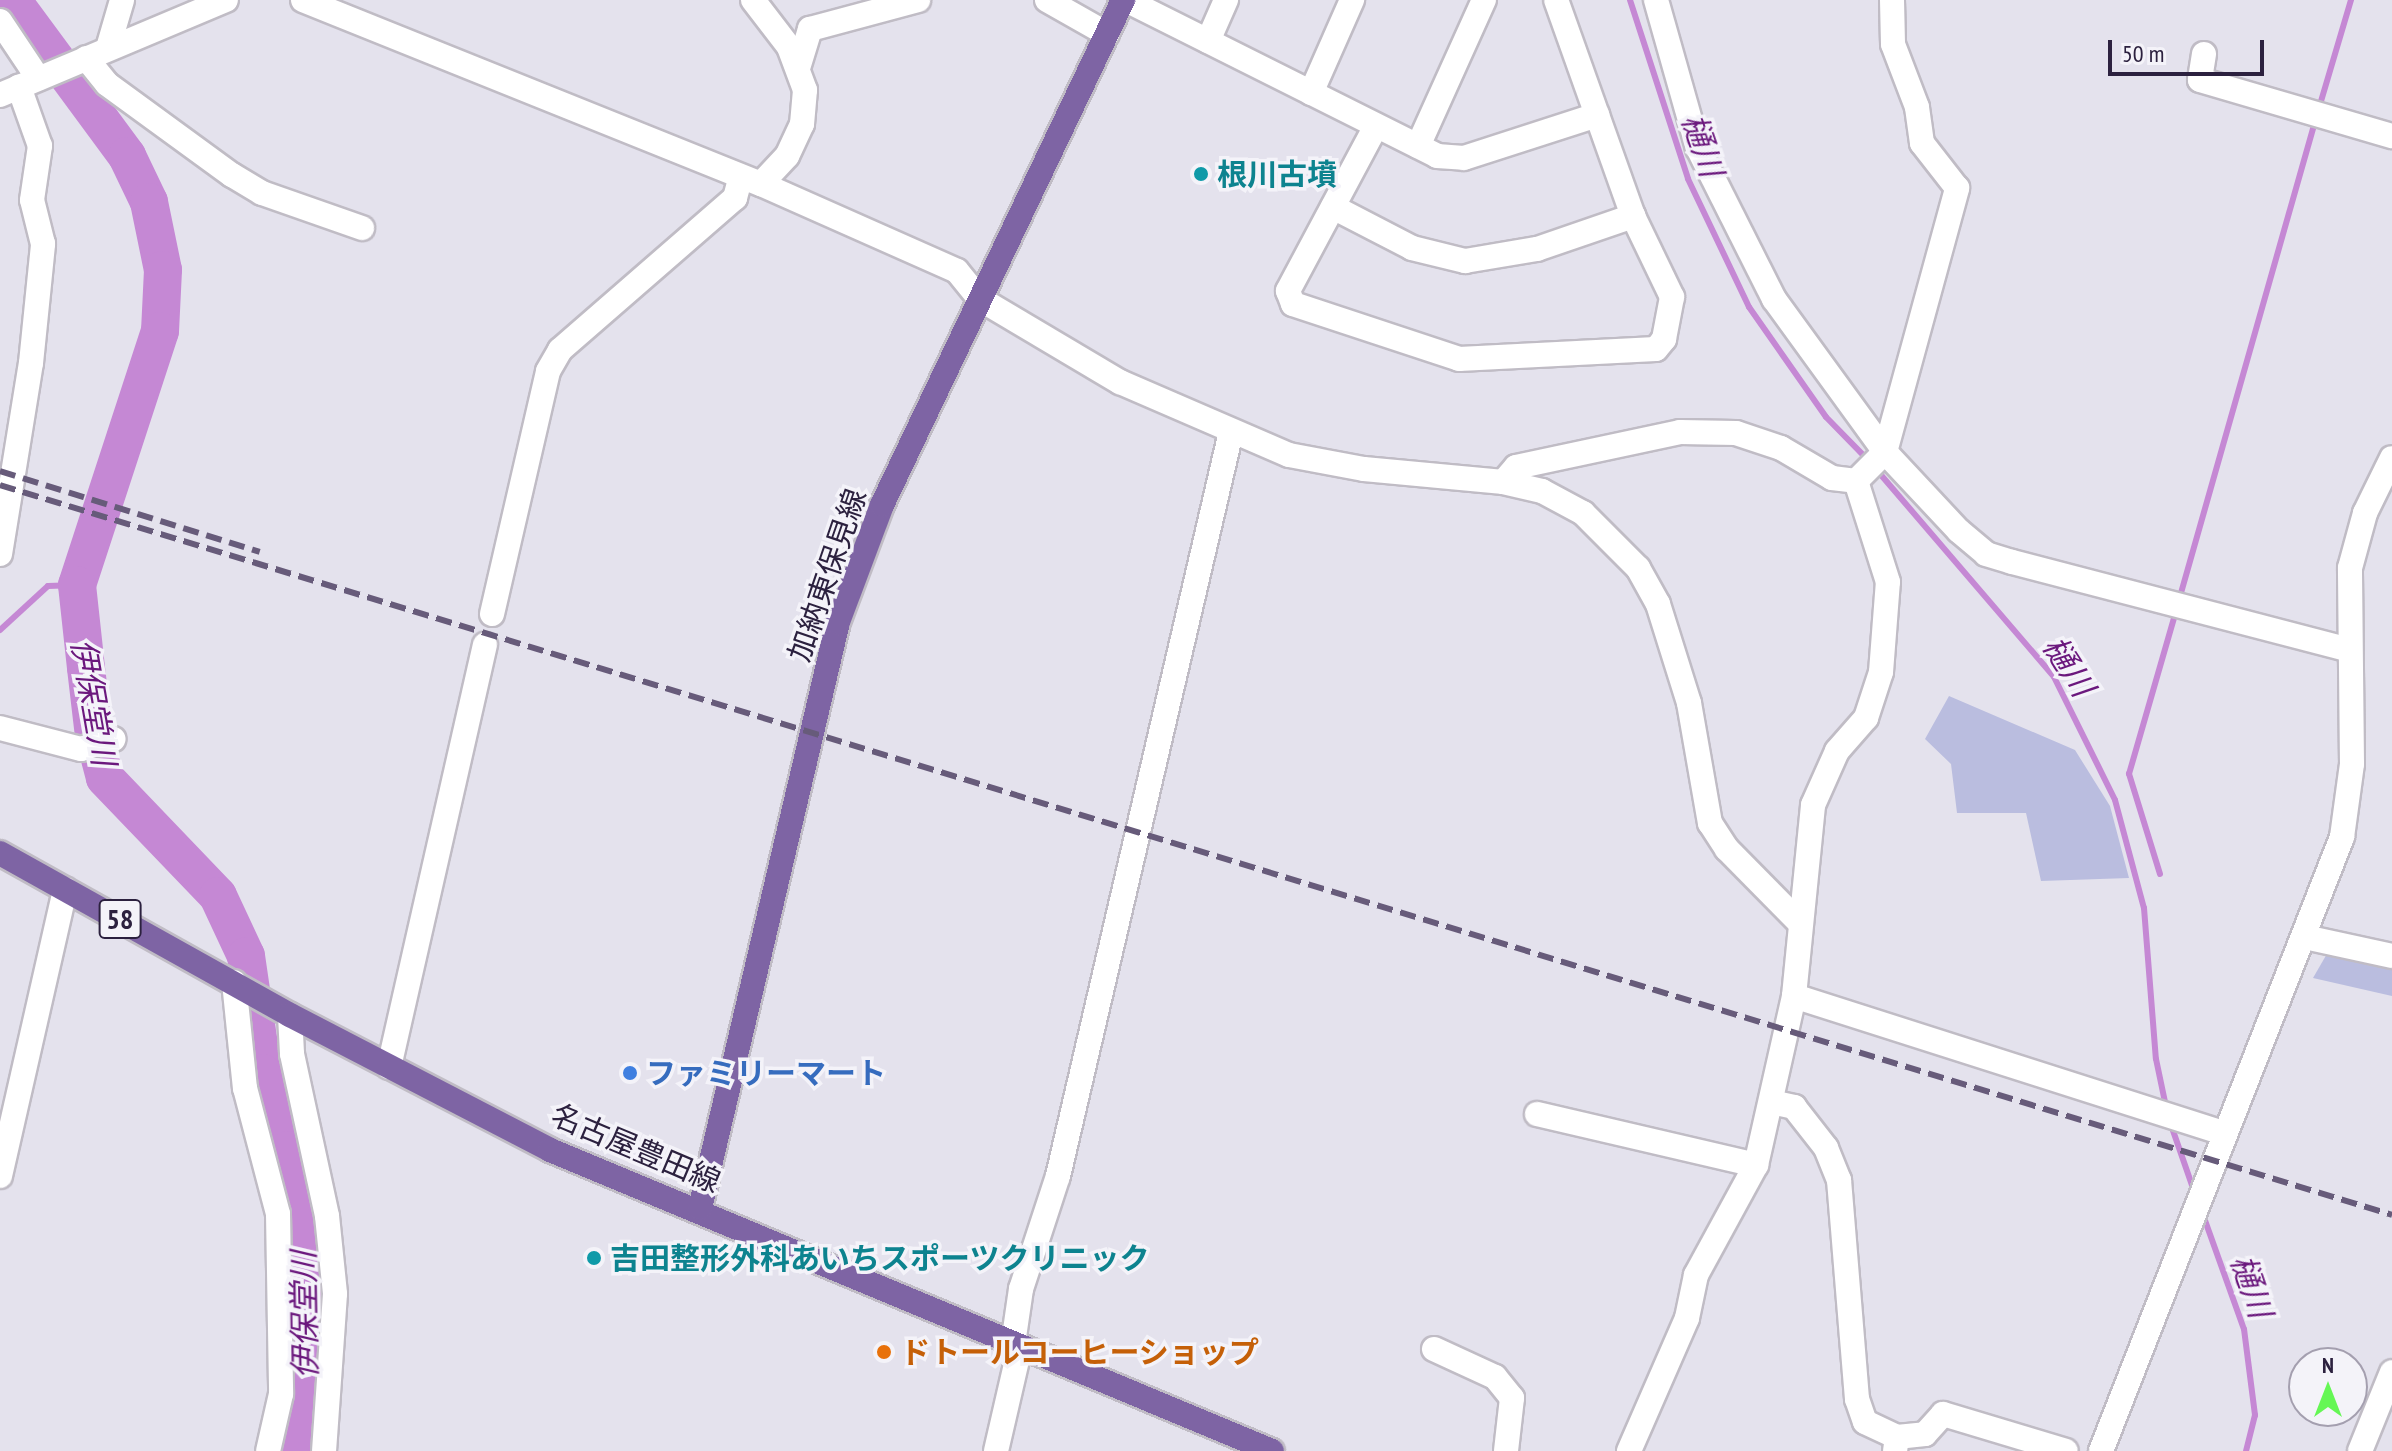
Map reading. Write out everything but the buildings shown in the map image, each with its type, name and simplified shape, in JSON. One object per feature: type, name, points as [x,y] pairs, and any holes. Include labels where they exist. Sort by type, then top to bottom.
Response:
[{"type":"main road","name":"加納東保見線","points":[[700,1208],[838,622],[882,505],[1124,0]]},
{"type":"main road","name":"名古屋豊田線","points":[[0,853],[290,1015],[550,1150],[700,1208],[1272,1451]]},
{"type":"street","points":[[89,56],[122,0]]},
{"type":"street","points":[[27,83],[226,0]]},
{"type":"street","points":[[303,0],[750,182],[957,271],[980,299],[1120,382],[1231,432],[1289,455],[1364,469],[1503,482],[1542,491],[1583,513],[1638,568],[1658,604],[1689,703],[1710,823],[1727,849],[1798,921]]},
{"type":"street","points":[[492,614],[548,371],[560,350],[750,182],[787,156],[802,124],[805,90],[799,65],[767,13],[753,0]]},
{"type":"street","points":[[799,65],[810,29],[918,0]]},
{"type":"street","points":[[1047,0],[1107,34]]},
{"type":"street","points":[[1124,0],[1437,156],[1464,158],[1597,115]]},
{"type":"street","points":[[1208,41],[1226,0]]},
{"type":"street","points":[[1311,93],[1352,0]]},
{"type":"street","points":[[1418,146],[1484,0]]},
{"type":"street","points":[[1376,126],[1288,291],[1293,304],[1459,359],[1656,349],[1664,339],[1672,297],[1633,216],[1556,0]]},
{"type":"street","points":[[1656,0],[1698,148],[1732,222],[1774,299],[1883,454],[1986,554],[2349,650]]},
{"type":"street","points":[[1503,482],[1516,467],[1680,432],[1736,433],[1781,448],[1832,478],[1859,478],[1883,454],[1957,188],[1922,143],[1917,107],[1893,44],[1892,0]]},
{"type":"street","points":[[0,21],[27,83],[40,146],[32,200],[43,244],[31,363],[0,554]]},
{"type":"street","points":[[2204,54],[2200,80],[2392,136]]},
{"type":"street","points":[[89,56],[107,84],[232,175],[262,193],[362,228]]},
{"type":"street","points":[[1333,207],[1412,248],[1465,261],[1537,249],[1633,216]]},
{"type":"street","points":[[996,1451],[1017,1345],[1021,1289],[1058,1176],[1231,432]]},
{"type":"street","points":[[2101,1451],[2224,1133],[2305,937],[2349,809],[2348,593],[2355,545],[2392,458]]},
{"type":"street","points":[[1629,1451],[1687,1318],[1696,1275],[1756,1165],[1794,996],[1798,921],[1813,805],[1837,751],[1866,718],[1881,672],[1888,582],[1859,478]]},
{"type":"street","points":[[389,1067],[485,645]]},
{"type":"street","points":[[0,728],[81,749],[113,739]]},
{"type":"street","points":[[0,1176],[65,889]]},
{"type":"street","points":[[2305,937],[2392,956]]},
{"type":"street","points":[[237,984],[245,1088],[278,1214],[281,1394],[268,1451]]},
{"type":"street","points":[[1794,996],[2224,1133]]},
{"type":"street","points":[[290,1015],[292,1054],[327,1216],[335,1294],[324,1451]]},
{"type":"street","points":[[1771,1102],[1794,1107],[1826,1148],[1839,1180],[1857,1399],[1865,1422],[1896,1444],[1925,1434],[1943,1414],[2066,1451]]},
{"type":"street","points":[[1537,1114],[1756,1165]]},
{"type":"street","points":[[1434,1349],[1495,1377],[1512,1398],[1506,1451]]},
{"type":"street","points":[[2360,1451],[2392,1372]]},
{"type":"shaded area","points":[[1949,696],[2075,750],[2110,806],[2129,878],[2041,881],[2026,813],[1957,813],[1951,764],[1925,739]]},
{"type":"shaded area","points":[[2328,952],[2392,964],[2392,996],[2313,978]]},
{"type":"waterway","name":"伊保堂川","points":[[12,0],[127,156],[149,202],[163,270],[160,331],[77,585],[86,668],[94,736],[105,778],[218,896],[246,956],[263,1073],[288,1150],[309,1271],[308,1373],[295,1451]]},
{"type":"waterway","name":"樋川","points":[[1630,0],[1688,179],[1749,307],[1826,417],[1868,460]]},
{"type":"waterway","points":[[2319,108],[2351,0]]},
{"type":"waterway","points":[[2179,600],[2316,118]]},
{"type":"waterway","name":"樋川","points":[[1875,468],[2054,677],[2115,800],[2144,908],[2156,1059],[2166,1107]]},
{"type":"waterway","points":[[0,630],[48,586],[77,585]]},
{"type":"waterway","points":[[2160,874],[2129,774],[2176,611]]},
{"type":"waterway","name":"樋川","points":[[2170,1122],[2194,1191]]},
{"type":"waterway","name":"樋川","points":[[2202,1212],[2244,1329],[2255,1415],[2246,1451]]},
{"type":"railway","points":[[0,471],[260,552]]},
{"type":"railway","points":[[0,485],[2392,1215]]},
{"type":"place","name":"根川古墳","points":[[1201,174]]},
{"type":"place","name":"ファミリーマート","points":[[630,1073]]},
{"type":"place","name":"吉田整形外科あいちスポーツクリニック","points":[[594,1258]]},
{"type":"place","name":"ドトールコーヒーショップ","points":[[884,1352]]}]
